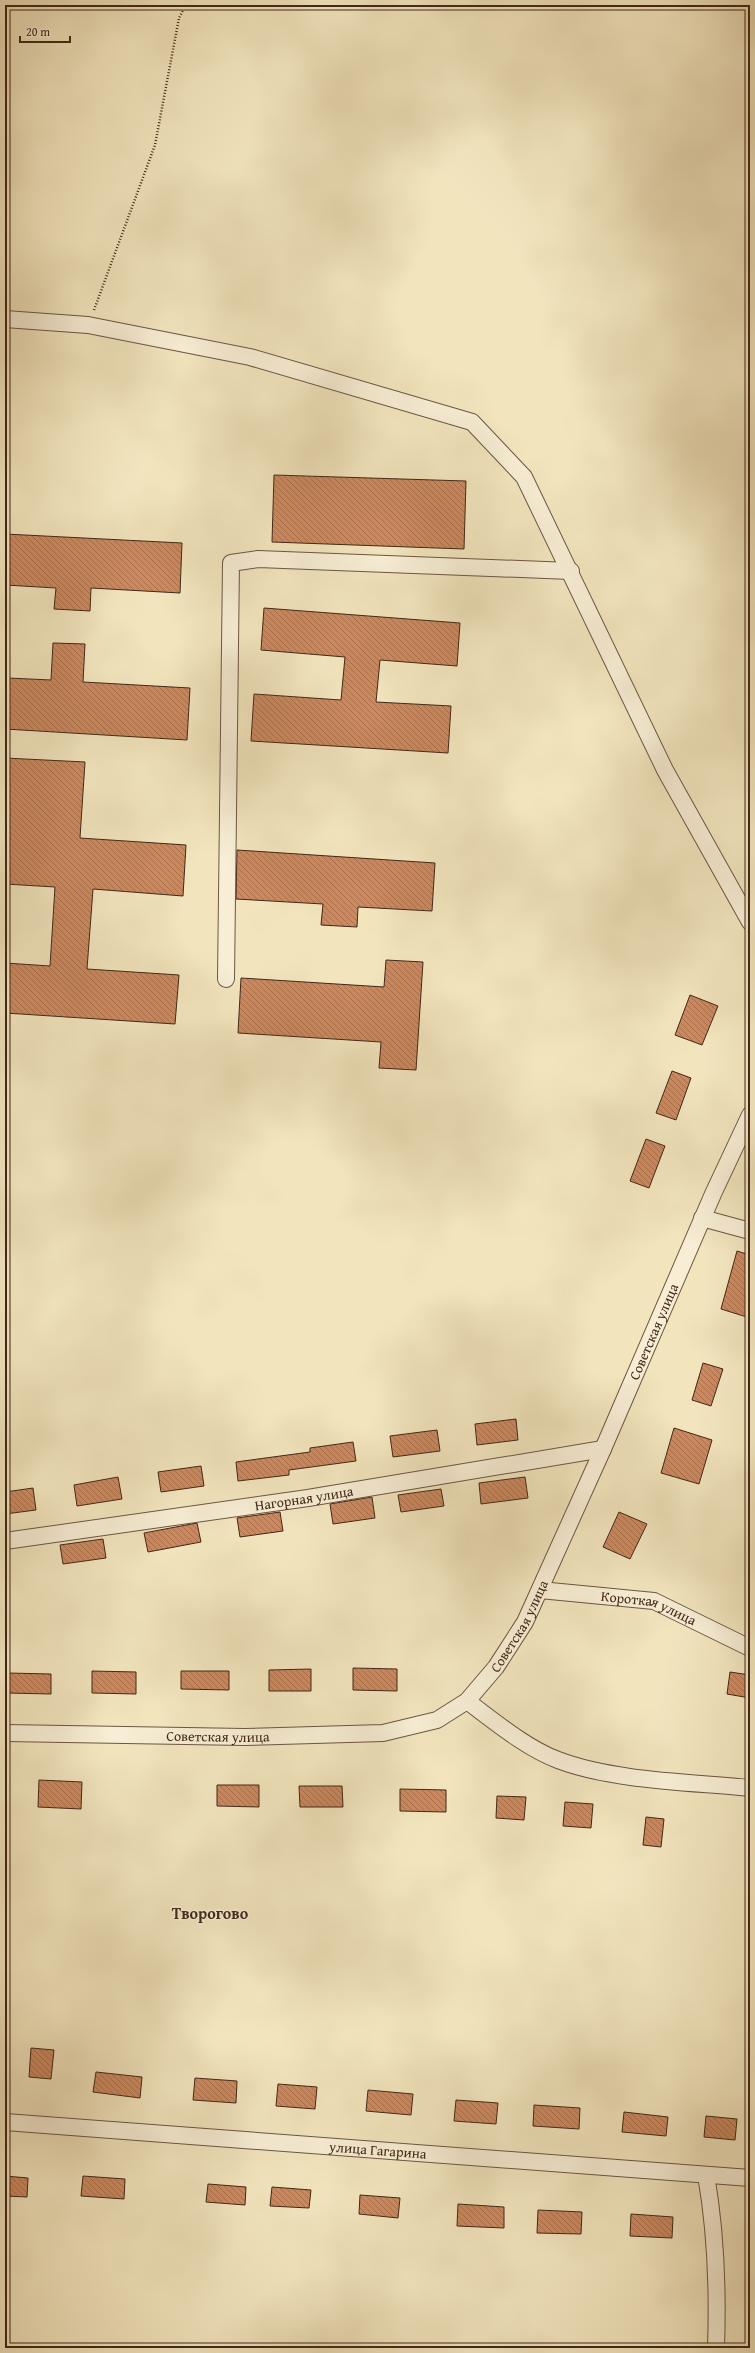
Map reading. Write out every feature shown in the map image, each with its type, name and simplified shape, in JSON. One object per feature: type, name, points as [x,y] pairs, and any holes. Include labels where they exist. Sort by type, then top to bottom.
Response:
[{"type":"street","points":[[5,320],[88,325],[250,357],[472,422],[524,477],[571,571],[665,770],[750,922]]},
{"type":"street","points":[[226,979],[231,563],[258,559],[571,571]]},
{"type":"street","name":"Советская улица","points":[[5,1733],[245,1737],[383,1732],[437,1720],[467,1701],[496,1667],[525,1622],[603,1449],[702,1218],[750,1116]]},
{"type":"street","points":[[702,1218],[750,1231]]},
{"type":"street","name":"Нагорная улица","points":[[5,1541],[308,1498],[603,1449]]},
{"type":"street","name":"Короткая улица","points":[[540,1590],[654,1601],[750,1648]]},
{"type":"street","points":[[467,1701],[514,1735],[558,1760],[605,1773],[750,1788]]},
{"type":"street","name":"улица Гагарина","points":[[5,2122],[750,2178]]},
{"type":"street","points":[[706,2175],[713,2218],[717,2307],[716,2348]]},
{"type":"path","points":[[88,325],[155,145],[179,18],[186,5]]},
{"type":"building","points":[[274,475],[466,481],[464,549],[272,542]]},
{"type":"building","points":[[5,534],[182,543],[180,593],[91,588],[90,611],[54,609],[56,588],[5,585]]},
{"type":"building","points":[[264,608],[460,623],[457,666],[380,660],[376,702],[451,706],[448,753],[251,741],[254,694],[341,700],[345,657],[261,650]]},
{"type":"building","points":[[53,643],[85,644],[83,682],[190,688],[187,740],[5,729],[8,678],[51,680]]},
{"type":"building","points":[[5,758],[85,762],[80,838],[186,845],[183,896],[93,889],[87,969],[179,975],[175,1024],[5,1013],[5,963],[50,966],[55,887],[5,884]]},
{"type":"building","points":[[237,850],[435,863],[432,911],[358,907],[357,927],[321,925],[323,904],[236,899]]},
{"type":"building","points":[[386,960],[423,962],[416,1070],[379,1068],[381,1042],[238,1033],[241,978],[384,987]]},
{"type":"building","points":[[690,995],[718,1006],[702,1045],[675,1035]]},
{"type":"building","points":[[672,1071],[691,1078],[676,1120],[656,1113]]},
{"type":"building","points":[[646,1139],[665,1146],[649,1188],[630,1181]]},
{"type":"building","points":[[737,1251],[750,1255],[750,1274],[746,1289],[750,1290],[750,1318],[721,1309]]},
{"type":"building","points":[[703,1363],[723,1369],[711,1406],[692,1400]]},
{"type":"building","points":[[516,1419],[518,1440],[477,1445],[475,1424]]},
{"type":"building","points":[[674,1428],[712,1440],[699,1484],[661,1473]]},
{"type":"building","points":[[437,1430],[440,1451],[393,1457],[390,1436]]},
{"type":"building","points":[[353,1442],[356,1461],[289,1470],[289,1475],[238,1481],[236,1462],[310,1452],[310,1448]]},
{"type":"building","points":[[201,1466],[204,1486],[161,1492],[158,1472]]},
{"type":"building","points":[[118,1477],[122,1499],[77,1506],[74,1485]]},
{"type":"building","points":[[525,1477],[528,1498],[481,1504],[479,1483]]},
{"type":"building","points":[[33,1488],[36,1510],[5,1514],[5,1492]]},
{"type":"building","points":[[441,1489],[444,1506],[401,1512],[398,1495]]},
{"type":"building","points":[[372,1497],[375,1518],[333,1524],[330,1504]]},
{"type":"building","points":[[280,1512],[283,1531],[240,1537],[237,1518]]},
{"type":"building","points":[[619,1512],[647,1524],[630,1559],[603,1547]]},
{"type":"building","points":[[197,1523],[201,1542],[148,1552],[144,1533]]},
{"type":"building","points":[[103,1539],[106,1558],[63,1564],[60,1545]]},
{"type":"building","points":[[353,1668],[397,1669],[397,1691],[353,1690]]},
{"type":"building","points":[[311,1669],[311,1691],[269,1691],[269,1670]]},
{"type":"building","points":[[92,1671],[136,1672],[136,1694],[92,1693]]},
{"type":"building","points":[[181,1671],[229,1671],[229,1690],[181,1689]]},
{"type":"building","points":[[730,1672],[750,1675],[750,1698],[727,1694]]},
{"type":"building","points":[[7,1673],[51,1674],[51,1694],[6,1693]]},
{"type":"building","points":[[39,1780],[82,1782],[81,1809],[38,1807]]},
{"type":"building","points":[[217,1785],[259,1785],[259,1807],[217,1806]]},
{"type":"building","points":[[299,1786],[342,1786],[343,1807],[300,1807]]},
{"type":"building","points":[[400,1789],[446,1790],[446,1812],[400,1811]]},
{"type":"building","points":[[497,1796],[526,1797],[524,1820],[496,1818]]},
{"type":"building","points":[[565,1802],[593,1804],[591,1828],[563,1826]]},
{"type":"building","points":[[646,1817],[664,1819],[661,1847],[643,1845]]},
{"type":"building","points":[[31,2048],[54,2050],[51,2079],[29,2077]]},
{"type":"building","points":[[96,2072],[142,2077],[140,2098],[93,2092]]},
{"type":"building","points":[[195,2078],[237,2081],[236,2103],[193,2100]]},
{"type":"building","points":[[278,2084],[317,2087],[315,2109],[276,2106]]},
{"type":"building","points":[[368,2090],[413,2094],[411,2115],[366,2111]]},
{"type":"building","points":[[456,2100],[498,2103],[496,2124],[454,2121]]},
{"type":"building","points":[[534,2105],[580,2108],[579,2129],[533,2126]]},
{"type":"building","points":[[624,2112],[668,2117],[666,2136],[622,2132]]},
{"type":"building","points":[[706,2116],[737,2119],[735,2140],[704,2137]]},
{"type":"building","points":[[5,2176],[28,2178],[27,2197],[5,2196]]},
{"type":"building","points":[[83,2176],[125,2179],[124,2199],[81,2196]]},
{"type":"building","points":[[208,2184],[246,2187],[245,2205],[206,2202]]},
{"type":"building","points":[[272,2187],[311,2190],[309,2208],[270,2206]]},
{"type":"building","points":[[360,2195],[400,2198],[398,2218],[359,2214]]},
{"type":"building","points":[[458,2204],[504,2207],[504,2228],[457,2226]]},
{"type":"building","points":[[538,2210],[582,2212],[581,2234],[537,2233]]},
{"type":"building","points":[[631,2214],[673,2217],[672,2238],[630,2236]]},
{"type":"district","name":"Творогово","points":[[210,1913]]}]
